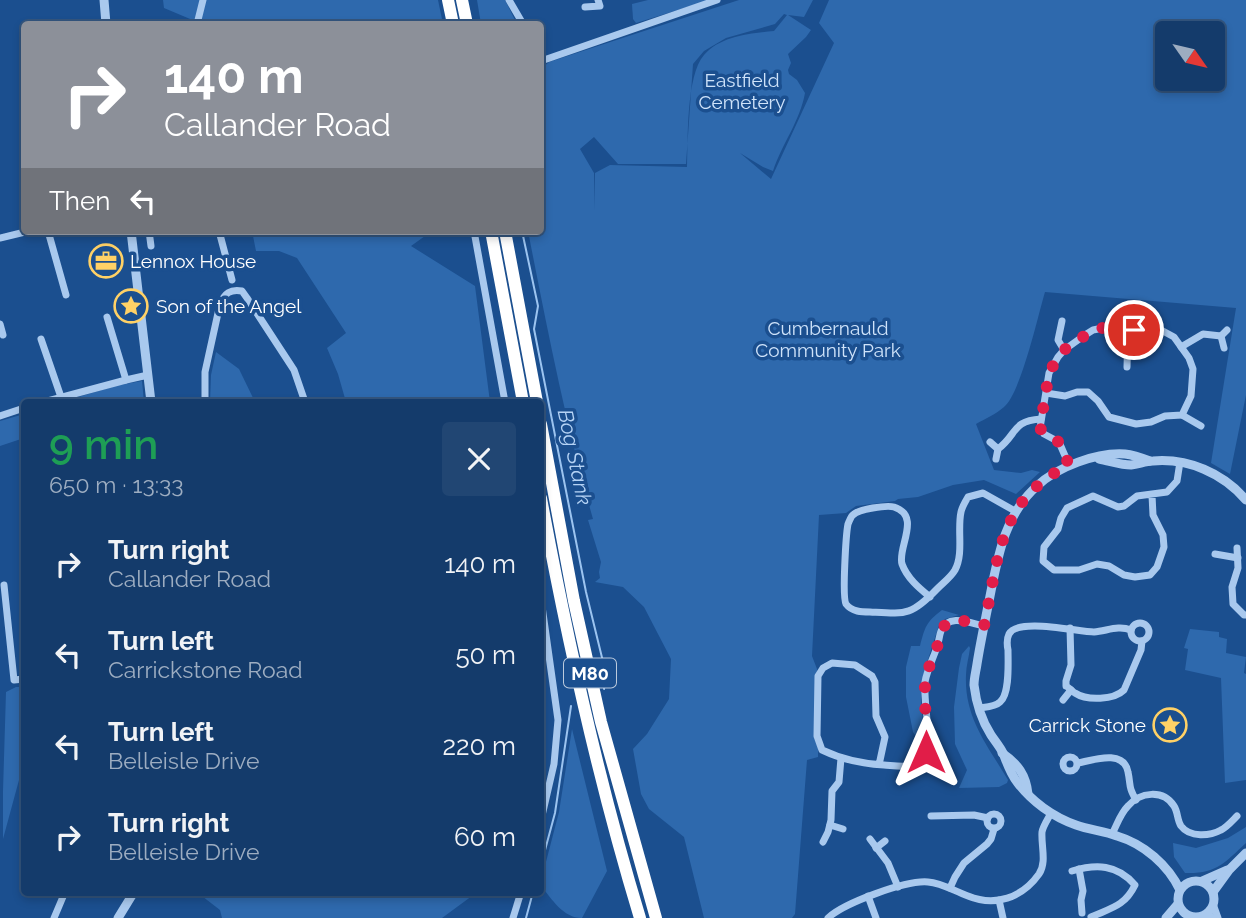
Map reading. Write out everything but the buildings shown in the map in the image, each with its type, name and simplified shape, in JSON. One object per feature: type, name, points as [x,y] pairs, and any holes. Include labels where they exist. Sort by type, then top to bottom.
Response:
[{"type":"highway","points":[[448,0],[452,21]]},
{"type":"highway","points":[[462,0],[466,21]]},
{"type":"highway","points":[[492,235],[522,399]]},
{"type":"highway","points":[[506,235],[536,399]]},
{"type":"highway","name":"M80","points":[[544,440],[574,601],[601,722],[656,918]]},
{"type":"highway","name":"M80","points":[[544,514],[588,727],[619,849],[640,918]]},
{"type":"street","points":[[104,0],[106,21]]},
{"type":"street","points":[[198,21],[203,0]]},
{"type":"street","points":[[509,0],[521,21]]},
{"type":"street","points":[[544,58],[716,0]]},
{"type":"street","points":[[585,8],[599,3]]},
{"type":"street","points":[[0,239],[21,233]]},
{"type":"street","points":[[49,235],[66,295]]},
{"type":"street","points":[[131,235],[151,399]]},
{"type":"street","points":[[150,235],[151,246]]},
{"type":"street","points":[[220,235],[232,280]]},
{"type":"street","points":[[475,235],[504,399]]},
{"type":"street","points":[[205,399],[205,372],[220,304],[225,294],[234,290],[242,291],[294,370],[304,399]]},
{"type":"street","points":[[107,317],[126,380]]},
{"type":"street","points":[[1062,321],[1058,340],[1064,350]]},
{"type":"street","points":[[0,324],[3,335]]},
{"type":"street","points":[[1069,465],[1059,442],[1044,434],[1040,428],[1049,373],[1064,350],[1093,330],[1103,328],[1128,332],[1149,328],[1161,330],[1174,337],[1189,358],[1192,369],[1191,396],[1182,415]]},
{"type":"street","points":[[1221,336],[1227,330]]},
{"type":"street","points":[[1049,331],[1059,333]]},
{"type":"street","points":[[1127,367],[1128,332]]},
{"type":"street","points":[[1181,347],[1203,334],[1221,336]]},
{"type":"street","points":[[1221,336],[1224,348]]},
{"type":"street","points":[[41,339],[61,397]]},
{"type":"street","points":[[54,399],[148,375]]},
{"type":"street","points":[[1046,394],[1065,396],[1088,392],[1109,417],[1136,424],[1165,416],[1182,415],[1201,426]]},
{"type":"street","points":[[0,416],[21,409]]},
{"type":"street","points":[[996,459],[998,449],[1026,420],[1041,419]]},
{"type":"street","points":[[990,442],[998,449]]},
{"type":"street","points":[[1180,890],[1174,877],[1144,849],[1112,834],[1076,825],[1051,813],[1028,794],[1013,776],[989,733],[981,715],[974,684],[1001,547],[1009,522],[1029,492],[1043,480],[1069,465],[1112,454],[1124,454],[1150,461],[1180,462],[1196,466],[1217,475],[1245,496]]},
{"type":"street","points":[[1152,495],[1153,515],[1163,535],[1164,547],[1157,567],[1150,575],[1124,575],[1109,566],[1097,564],[1079,570],[1054,570],[1043,561],[1044,547],[1058,529],[1067,508],[1093,496],[1118,507],[1124,506],[1137,496],[1167,492],[1177,481],[1180,462]]},
{"type":"street","points":[[930,597],[910,579],[901,562],[908,525],[901,512],[887,507],[853,514],[848,522],[845,556],[846,604],[856,612],[902,614],[919,607],[930,597],[954,572],[958,561],[961,511],[968,497],[983,493],[1015,511]]},
{"type":"street","points":[[1237,548],[1238,568],[1232,587],[1233,604],[1246,615]]},
{"type":"street","points":[[1215,554],[1238,558]]},
{"type":"street","points":[[4,585],[14,680],[21,679]]},
{"type":"street","points":[[544,620],[558,720],[554,764],[544,807]]},
{"type":"street","points":[[879,765],[885,737],[876,716],[875,681],[855,665],[832,663],[823,668],[818,676],[817,736],[822,750],[841,758],[879,765],[909,767],[925,755],[925,685],[942,629],[948,622],[960,620],[984,626]]},
{"type":"street","points":[[1070,628],[1071,665],[1066,685],[1083,697],[1093,698],[1110,697],[1124,690],[1142,640],[1148,635],[1147,626],[1143,623],[1137,623],[1131,630]]},
{"type":"street","points":[[979,708],[994,706],[1002,701],[1006,694],[1007,642],[1012,630],[1021,627],[1070,628],[1094,632],[1124,627],[1131,630]]},
{"type":"street","points":[[1131,630],[1133,638],[1142,640]]},
{"type":"street","points":[[1063,700],[1071,690]]},
{"type":"street","points":[[925,755],[937,761]]},
{"type":"street","points":[[1078,763],[1107,757],[1121,761],[1128,772],[1129,786],[1136,800]]},
{"type":"street","points":[[822,842],[830,825],[832,791],[839,782],[841,758]]},
{"type":"street","points":[[1112,834],[1130,803],[1147,794],[1160,794],[1168,799],[1174,806],[1181,827],[1193,834],[1208,835],[1223,830],[1237,816]]},
{"type":"street","points":[[828,918],[838,909],[868,896],[924,881],[968,896],[992,901],[1009,899],[1021,893],[1040,872],[1043,858],[1042,831],[1051,813]]},
{"type":"street","points":[[931,816],[974,815],[988,818],[994,814],[1000,817],[1001,825],[994,829],[987,844],[964,863],[950,888]]},
{"type":"street","points":[[988,818],[988,825],[994,829]]},
{"type":"street","points":[[830,825],[843,829]]},
{"type":"street","points":[[870,839],[888,863],[898,887]]},
{"type":"street","points":[[876,848],[885,841]]},
{"type":"street","points":[[1213,892],[1228,870],[1246,853]]},
{"type":"street","points":[[1098,866],[1118,872],[1135,885],[1130,895],[1118,906],[1091,917],[1088,914],[1080,916],[1083,891],[1076,870],[1098,866]]},
{"type":"street","points":[[1174,877],[1202,881],[1228,870]]},
{"type":"street","points":[[1191,881],[1183,885],[1178,895],[1178,904],[1182,911],[1188,915],[1212,917],[1213,892],[1202,881]]},
{"type":"street","points":[[55,918],[63,896]]},
{"type":"street","points":[[118,918],[131,896]]},
{"type":"street","points":[[513,918],[520,896]]},
{"type":"street","points":[[868,896],[876,918]]},
{"type":"street","points":[[999,900],[1003,918]]},
{"type":"street","points":[[1166,918],[1178,904]]},
{"type":"street","points":[[1175,918],[1188,915]]},
{"type":"green space","points":[[163,0],[438,0],[442,21],[195,21],[164,8]]},
{"type":"green space","points":[[477,0],[505,0],[516,21],[480,21]]},
{"type":"green space","points":[[648,0],[710,0],[636,23],[633,19],[632,4]]},
{"type":"green space","name":"Cumbernauld Community Park","points":[[739,0],[813,0],[804,17],[788,15],[811,30],[788,54],[791,63],[789,74],[797,80],[805,93],[773,171],[740,153],[771,179],[834,43],[819,23],[829,0],[1246,0],[1246,395],[1230,474],[1211,463],[1236,308],[1045,292],[1017,386],[1001,410],[976,424],[994,470],[1040,472],[1016,494],[984,480],[953,485],[918,497],[856,506],[846,513],[819,515],[812,656],[817,669],[814,738],[818,757],[807,760],[795,914],[792,918],[704,918],[684,837],[649,809],[641,794],[633,749],[647,734],[669,699],[671,659],[644,607],[623,587],[595,582],[600,578],[601,562],[588,520],[593,519],[566,412],[529,235],[544,235],[544,66],[549,62]],"holes":[[[784,14],[787,15],[774,31],[736,37],[711,49],[698,64],[691,92],[693,64],[704,51],[726,38],[775,24]],[[594,137],[618,164],[686,164],[688,142],[687,167],[610,165],[595,173],[594,210],[594,173],[580,149]]]},
{"type":"green space","points":[[253,235],[426,235],[411,246],[475,286],[490,399],[345,399],[327,348],[346,333],[297,258],[279,251],[256,251]]},
{"type":"green space","points":[[216,352],[239,369],[254,399],[210,399],[211,375]]},
{"type":"green space","points":[[142,381],[144,399],[71,399]]},
{"type":"green space","points":[[21,415],[21,439],[0,446],[0,421]]},
{"type":"green space","points":[[942,610],[959,615],[945,619],[939,625],[924,672],[921,699],[922,746],[913,732],[906,697],[906,667],[911,646],[920,646],[927,625]]},
{"type":"green space","points":[[1190,629],[1219,632],[1219,637],[1227,639],[1226,653],[1246,657],[1246,780],[1225,783],[1221,678],[1185,670],[1188,649],[1184,648]]},
{"type":"green space","points":[[969,646],[966,690],[969,705],[985,743],[1008,780],[999,787],[959,788],[967,770],[955,744],[954,707],[962,654]]},
{"type":"green space","points":[[21,687],[21,780],[3,839],[3,791],[6,692]]},
{"type":"green space","points":[[572,729],[607,871],[582,918],[569,915],[544,890],[544,870],[559,812]]},
{"type":"green space","points":[[1246,827],[1246,843],[1213,869],[1185,873],[1174,857],[1173,843],[1196,848],[1228,838]]},
{"type":"green space","points":[[202,896],[472,896],[442,918],[222,918],[220,910]]},
{"type":"waterway","name":"Bog Stank","points":[[523,235],[538,306],[534,329],[586,592],[606,674],[604,689]]},
{"type":"waterway","name":"Bog Stank","points":[[544,854],[555,813],[571,706]]},
{"type":"waterway","name":"Bog Stank","points":[[526,918],[532,896]]},
{"type":"place","name":"Lennox House","points":[[106,261]]},
{"type":"place","name":"Son of the Angel","points":[[131,306]]},
{"type":"place","name":"Carrick Stone","points":[[1170,725]]},
{"type":"route","points":[[926,752],[925,685],[942,629],[948,622],[960,620],[984,626],[1009,522],[1029,492],[1043,480],[1069,465],[1059,442],[1044,434],[1040,428],[1049,373],[1064,350],[1093,330],[1134,330]]},
{"type":"park label","name":"Eastfield Cemetery","points":[[742,91]]}]
